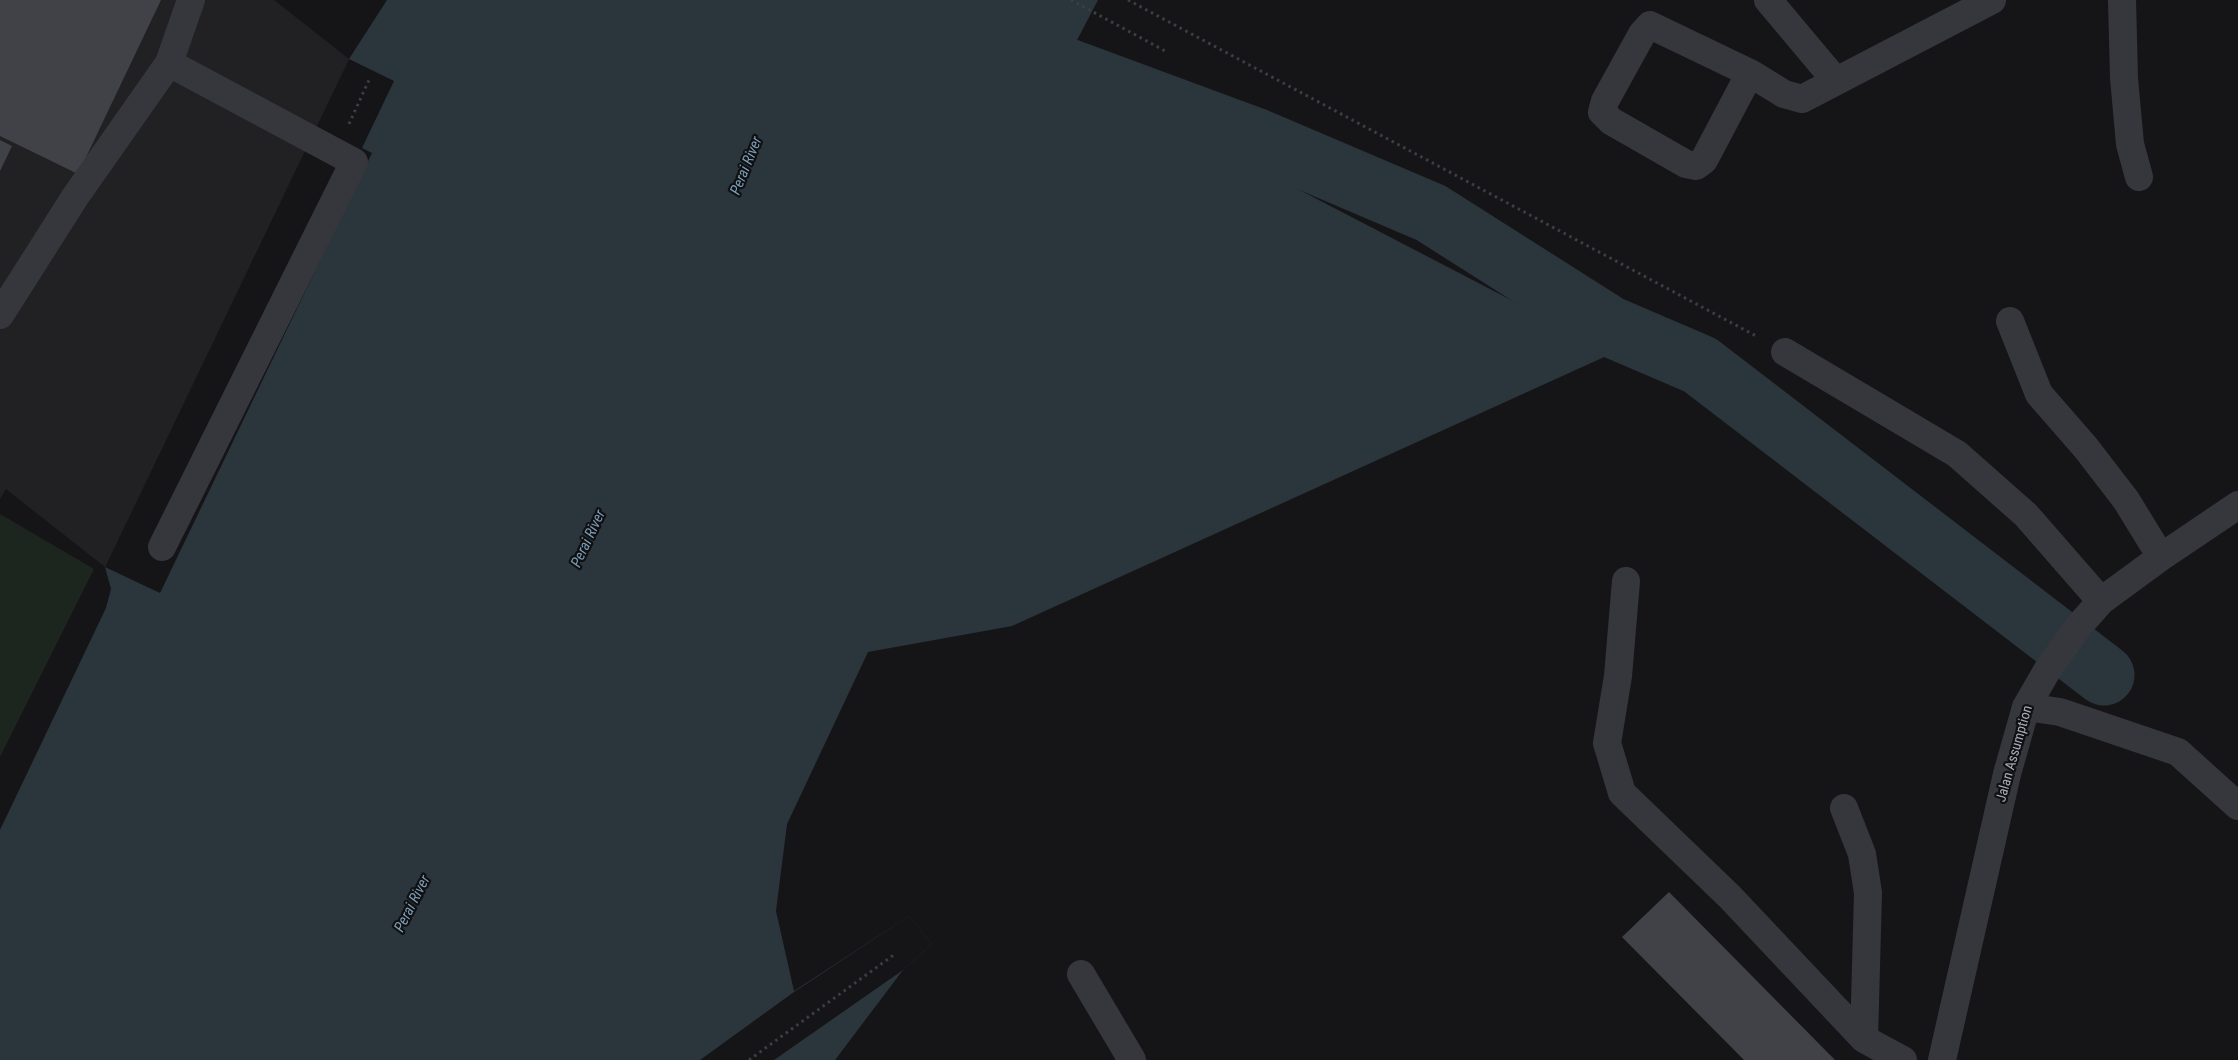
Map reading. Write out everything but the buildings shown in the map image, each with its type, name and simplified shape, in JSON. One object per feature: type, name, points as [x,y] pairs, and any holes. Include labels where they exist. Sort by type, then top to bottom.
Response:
[{"type":"street","points":[[0,316],[75,197],[169,63],[190,0]]},
{"type":"street","points":[[1768,0],[1836,81]]},
{"type":"street","points":[[1750,73],[1704,160],[1696,166],[1686,164],[1611,121],[1602,112],[1605,101],[1623,68],[1642,34],[1650,25],[1750,73],[1784,94],[1802,99],[1992,0]]},
{"type":"street","points":[[2122,0],[2124,78],[2130,144],[2139,177]]},
{"type":"street","points":[[162,547],[354,162],[169,63]]},
{"type":"street","points":[[2010,321],[2039,394],[2086,448],[2126,500],[2161,557]]},
{"type":"street","points":[[1785,352],[1957,454],[2026,515],[2101,601]]},
{"type":"street","name":"Jalan Assumption","points":[[1942,1060],[2007,774],[2026,707],[2048,669],[2078,627],[2101,601],[2161,557],[2238,505]]},
{"type":"street","points":[[1626,581],[1618,676],[1607,744],[1622,793],[1730,897],[1864,1039],[1903,1060]]},
{"type":"street","points":[[2026,707],[2060,712],[2178,752],[2238,806]]},
{"type":"street","points":[[1844,808],[1862,854],[1868,893],[1864,1039]]},
{"type":"street","points":[[1081,974],[1132,1060]]},
{"type":"path","points":[[1072,0],[1167,52]]},
{"type":"path","points":[[1128,0],[1785,352]]},
{"type":"path","points":[[336,152],[369,80]]},
{"type":"path","points":[[749,1060],[895,954]]},
{"type":"shaded area","points":[[0,0],[274,0],[349,59],[105,567],[6,489],[0,499]]},
{"type":"shaded area","points":[[0,514],[94,569],[0,757]]},
{"type":"water","name":"Perai River","points":[[387,0],[1098,0],[1063,67],[1613,353],[1012,626],[868,652],[787,824],[776,911],[794,991],[909,916],[932,944],[903,970],[835,1060],[0,1060],[0,830],[106,608],[111,589],[105,567],[349,59]]},
{"type":"pier","points":[[349,59],[394,81],[362,148],[372,153],[160,593],[105,567]]},
{"type":"pier","points":[[909,916],[932,944],[903,970],[774,1060],[700,1060],[794,992]]},
{"type":"waterway","points":[[903,0],[1063,67],[1255,138],[1431,213],[1609,326],[1700,365],[2104,675]]}]
